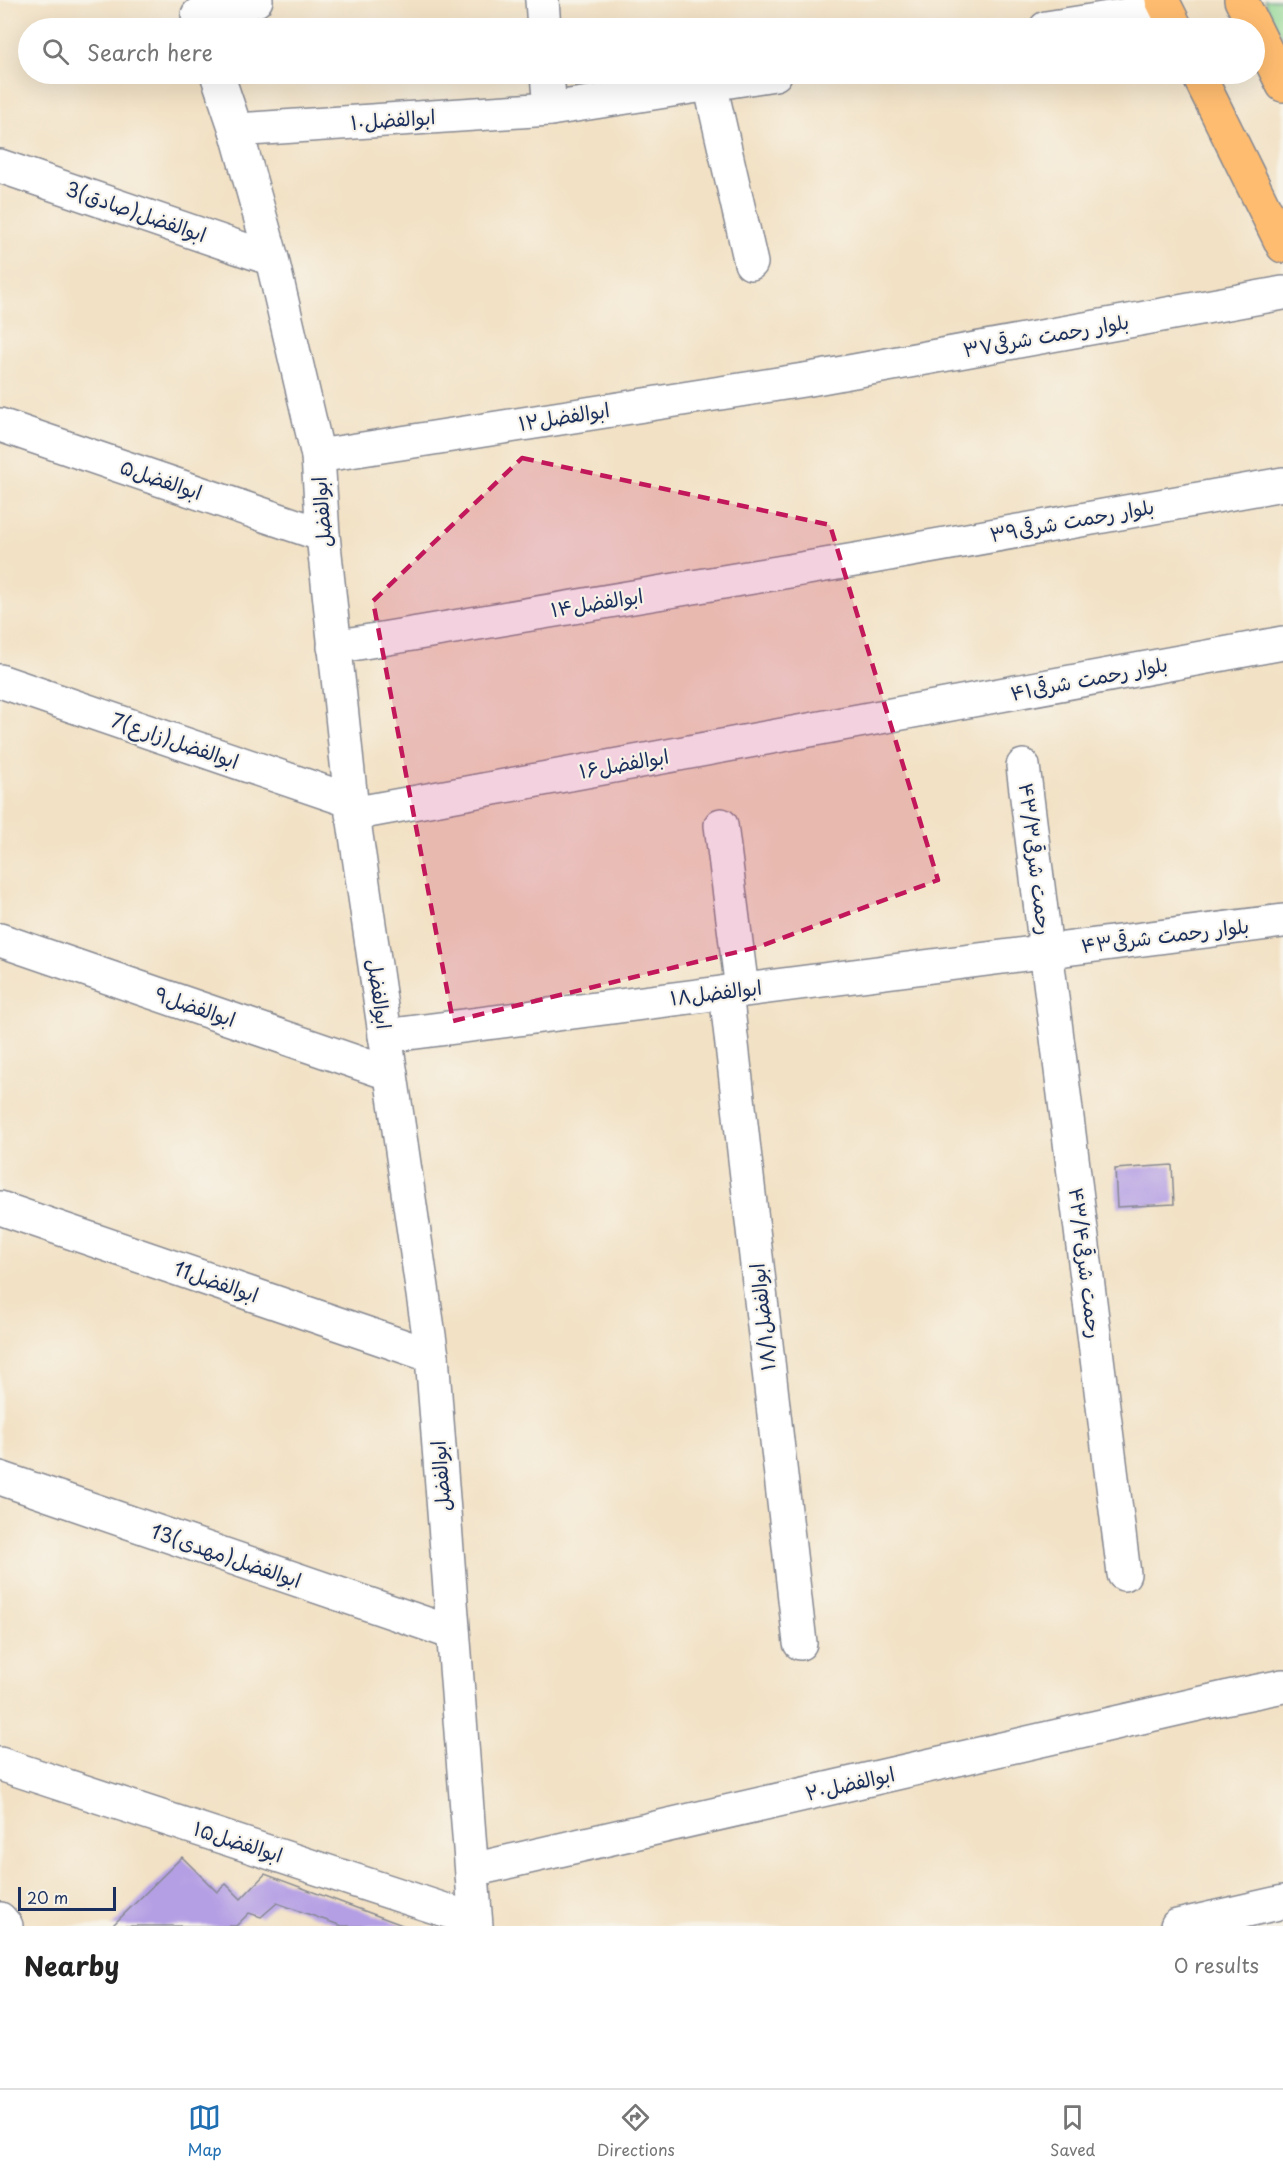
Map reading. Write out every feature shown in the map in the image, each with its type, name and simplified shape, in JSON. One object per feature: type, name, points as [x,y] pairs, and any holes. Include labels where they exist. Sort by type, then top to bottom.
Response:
[{"type":"main road","points":[[1241,0],[1250,18]]},
{"type":"main road","points":[[1265,49],[1283,85]]},
{"type":"main road","points":[[1203,84],[1283,246]]},
{"type":"street","points":[[198,15],[256,0]]},
{"type":"street","points":[[542,0],[543,18]]},
{"type":"street","points":[[1122,18],[1168,12]]},
{"type":"street","name":"ابوالفضل","points":[[221,84],[272,259],[318,456],[322,535],[352,807],[432,1356],[476,1923]]},
{"type":"street","points":[[548,84],[550,109]]},
{"type":"street","points":[[710,84],[752,263]]},
{"type":"street","name":"ابوالفضل۱۰","points":[[236,130],[550,109],[710,84]]},
{"type":"street","name":"3ابوالفضل(صادق)","points":[[0,166],[272,259]]},
{"type":"street","name":"بلوار رحمت شرقی۳۷","points":[[810,379],[1283,293]]},
{"type":"street","name":"ابوالفضل۱۲","points":[[318,456],[810,379]]},
{"type":"street","name":"ابوالفضل۵","points":[[0,425],[322,535]]},
{"type":"street","name":"بلوار رحمت شرقی۳۹","points":[[861,559],[1283,484]]},
{"type":"street","name":"ابوالفضل۱۴","points":[[334,647],[861,559]]},
{"type":"street","name":"بلوار رحمت شرقی۴۱","points":[[895,715],[1283,644]]},
{"type":"street","name":"7ابوالفضل(زارع)","points":[[0,681],[352,807]]},
{"type":"street","name":"ابوالفضل۱۶","points":[[352,807],[895,715]]},
{"type":"street","name":"۴۳/۳رحمت شرقی","points":[[1023,766],[1046,951]]},
{"type":"street","name":"ابوالفضل۱۸/۱","points":[[721,825],[734,991],[800,1643]]},
{"type":"street","name":"بلوار رحمت شرقی۴۳","points":[[1046,951],[1283,921]]},
{"type":"street","name":"ابوالفضل۹","points":[[0,940],[391,1074]]},
{"type":"street","name":"ابوالفضل۱۸","points":[[385,1036],[1046,951]]},
{"type":"street","name":"۴۳/۴رحمت شرقی","points":[[1046,951],[1124,1574]]},
{"type":"street","name":"11ابوالفضل","points":[[0,1208],[432,1356]]},
{"type":"street","name":"13ابوالفضل(مهدی)","points":[[0,1478],[453,1633]]},
{"type":"street","name":"ابوالفضل۲۰","points":[[471,1870],[1283,1686]]},
{"type":"street","name":"ابوالفضل۱۵","points":[[0,1764],[476,1923]]},
{"type":"street","points":[[1177,1926],[1269,1905]]},
{"type":"street","points":[[0,1919],[6,1926]]},
{"type":"highlighted area","points":[[522,458],[830,525],[938,880],[758,947],[453,1021],[373,601]]},
{"type":"green space","points":[[1264,0],[1283,0],[1283,39]]},
{"type":"building","points":[[1172,1165],[1174,1204],[1117,1207],[1115,1169]]},
{"type":"building","points":[[182,1857],[217,1892],[226,1884],[241,1899],[265,1874],[405,1926],[342,1926],[277,1903],[261,1917],[249,1913],[236,1926],[112,1926]]}]
